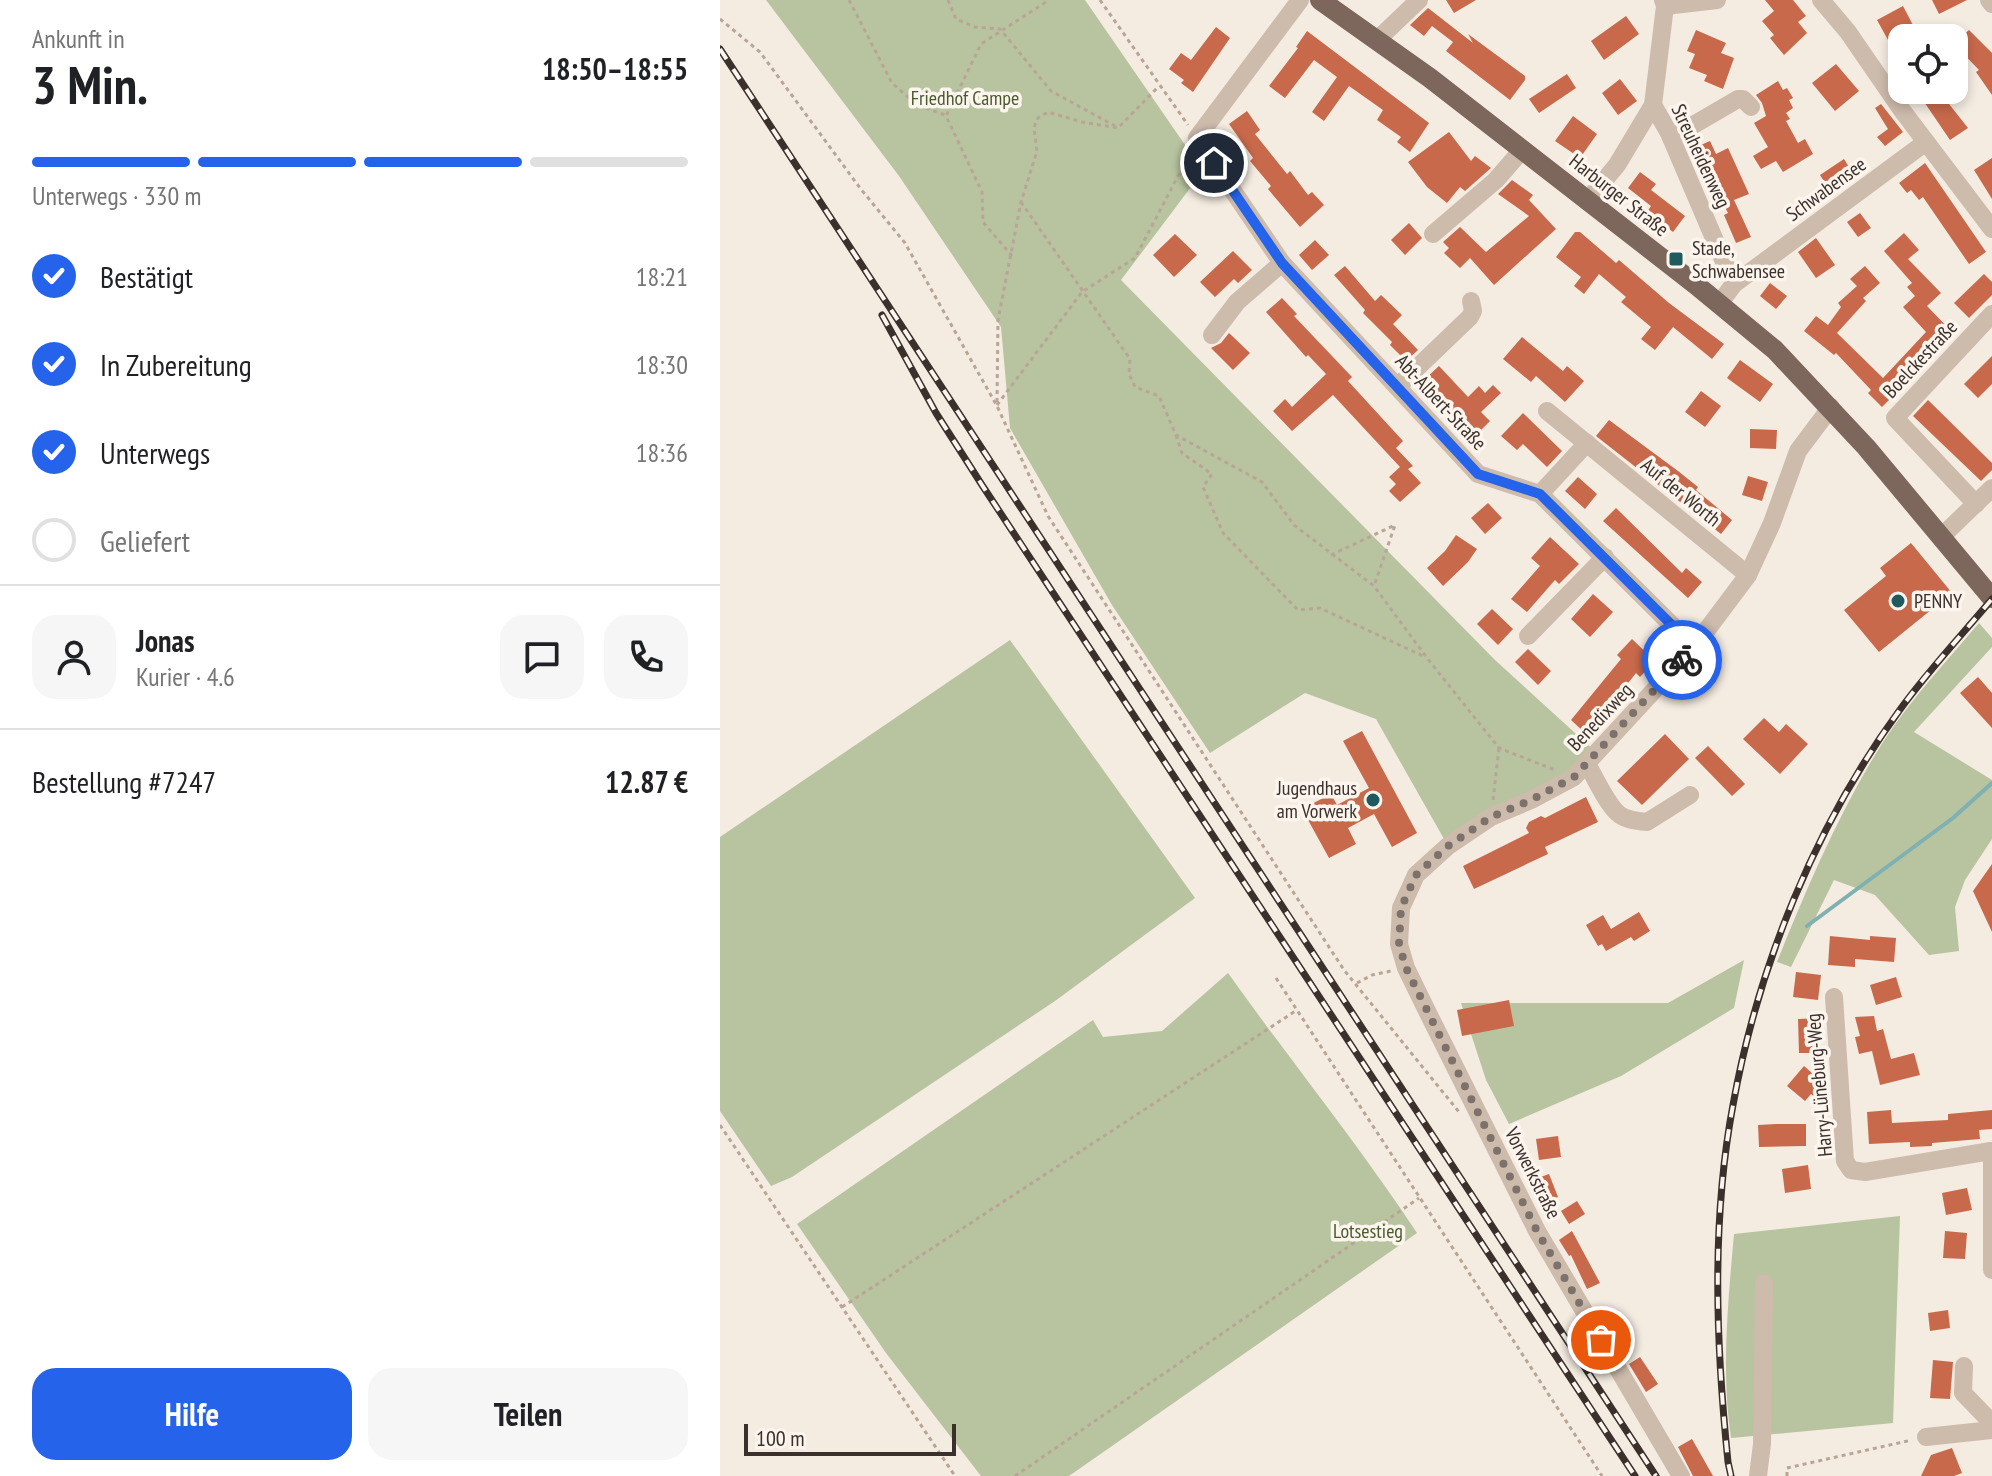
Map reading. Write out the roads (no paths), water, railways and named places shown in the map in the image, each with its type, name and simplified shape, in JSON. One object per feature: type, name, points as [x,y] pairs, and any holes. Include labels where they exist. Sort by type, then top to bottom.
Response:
[{"type":"main road","name":"Harburger Straße","points":[[1320,0],[1430,78],[1775,350],[1831,407],[1992,598]]},
{"type":"street","name":"Abt-Albert-Straße","points":[[1300,0],[1197,138],[1282,263],[1478,474],[1540,494],[1694,647]]},
{"type":"street","points":[[1377,40],[1419,0]]},
{"type":"street","points":[[1664,3],[1717,0]]},
{"type":"street","points":[[1821,0],[1848,32],[1992,229]]},
{"type":"street","name":"Streuheidenweg","points":[[1587,201],[1617,165],[1653,105],[1664,3]]},
{"type":"street","points":[[1671,138],[1738,99],[1743,99],[1751,107]]},
{"type":"street","name":"Streuheidenweg","points":[[1653,105],[1671,138],[1728,271]]},
{"type":"street","name":"Schwabensee","points":[[1719,304],[1734,284],[1926,142]]},
{"type":"street","points":[[1433,234],[1485,190],[1522,150]]},
{"type":"street","points":[[1212,335],[1237,302],[1282,263]]},
{"type":"street","points":[[1397,387],[1470,317],[1473,311],[1471,301]]},
{"type":"street","name":"Boelckestraße","points":[[1976,504],[1895,418],[1992,314]]},
{"type":"street","name":"Benedixweg","points":[[1416,875],[1448,846],[1491,817],[1531,800],[1580,770],[1694,647],[1748,575],[1772,523],[1798,451],[1831,407]]},
{"type":"street","name":"Auf der Worth","points":[[1547,411],[1748,575]]},
{"type":"street","points":[[1540,494],[1587,443]]},
{"type":"street","points":[[1941,537],[1992,488]]},
{"type":"street","points":[[1528,636],[1605,557]]},
{"type":"street","points":[[1580,770],[1620,815],[1632,819],[1647,822],[1690,795]]},
{"type":"street","name":"Vorwerkstraße","points":[[1416,875],[1401,908],[1399,944],[1406,968],[1537,1231],[1681,1476]]},
{"type":"street","name":"Harry-Lüneburg-Weg","points":[[1834,997],[1845,1161],[1851,1170],[1865,1172],[1992,1151]]},
{"type":"street","points":[[1992,1151],[1992,1270]]},
{"type":"street","points":[[1758,1476],[1762,1444],[1764,1283]]},
{"type":"street","points":[[1964,1366],[1963,1393],[1992,1423]]},
{"type":"street","points":[[1926,1437],[1992,1430]]},
{"type":"waterway","points":[[1807,926],[1953,818],[1992,783]]},
{"type":"railway","points":[[720,49],[1656,1476]]},
{"type":"railway","points":[[882,315],[936,413],[982,485],[1635,1476]]},
{"type":"railway","points":[[1731,1476],[1719,1328],[1721,1194],[1733,1105],[1758,1001],[1794,899],[1841,802],[1869,755],[1910,697],[1992,599]]},
{"type":"place","name":"Stade, Schwabensee","points":[[1676,259]]},
{"type":"place","name":"PENNY","points":[[1898,601]]},
{"type":"place","name":"Jugendhaus am Vorwerk","points":[[1373,800]]},
{"type":"park label","name":"Friedhof Campe","points":[[965,98]]},
{"type":"park label","name":"Lotsestieg","points":[[1368,1231]]}]
